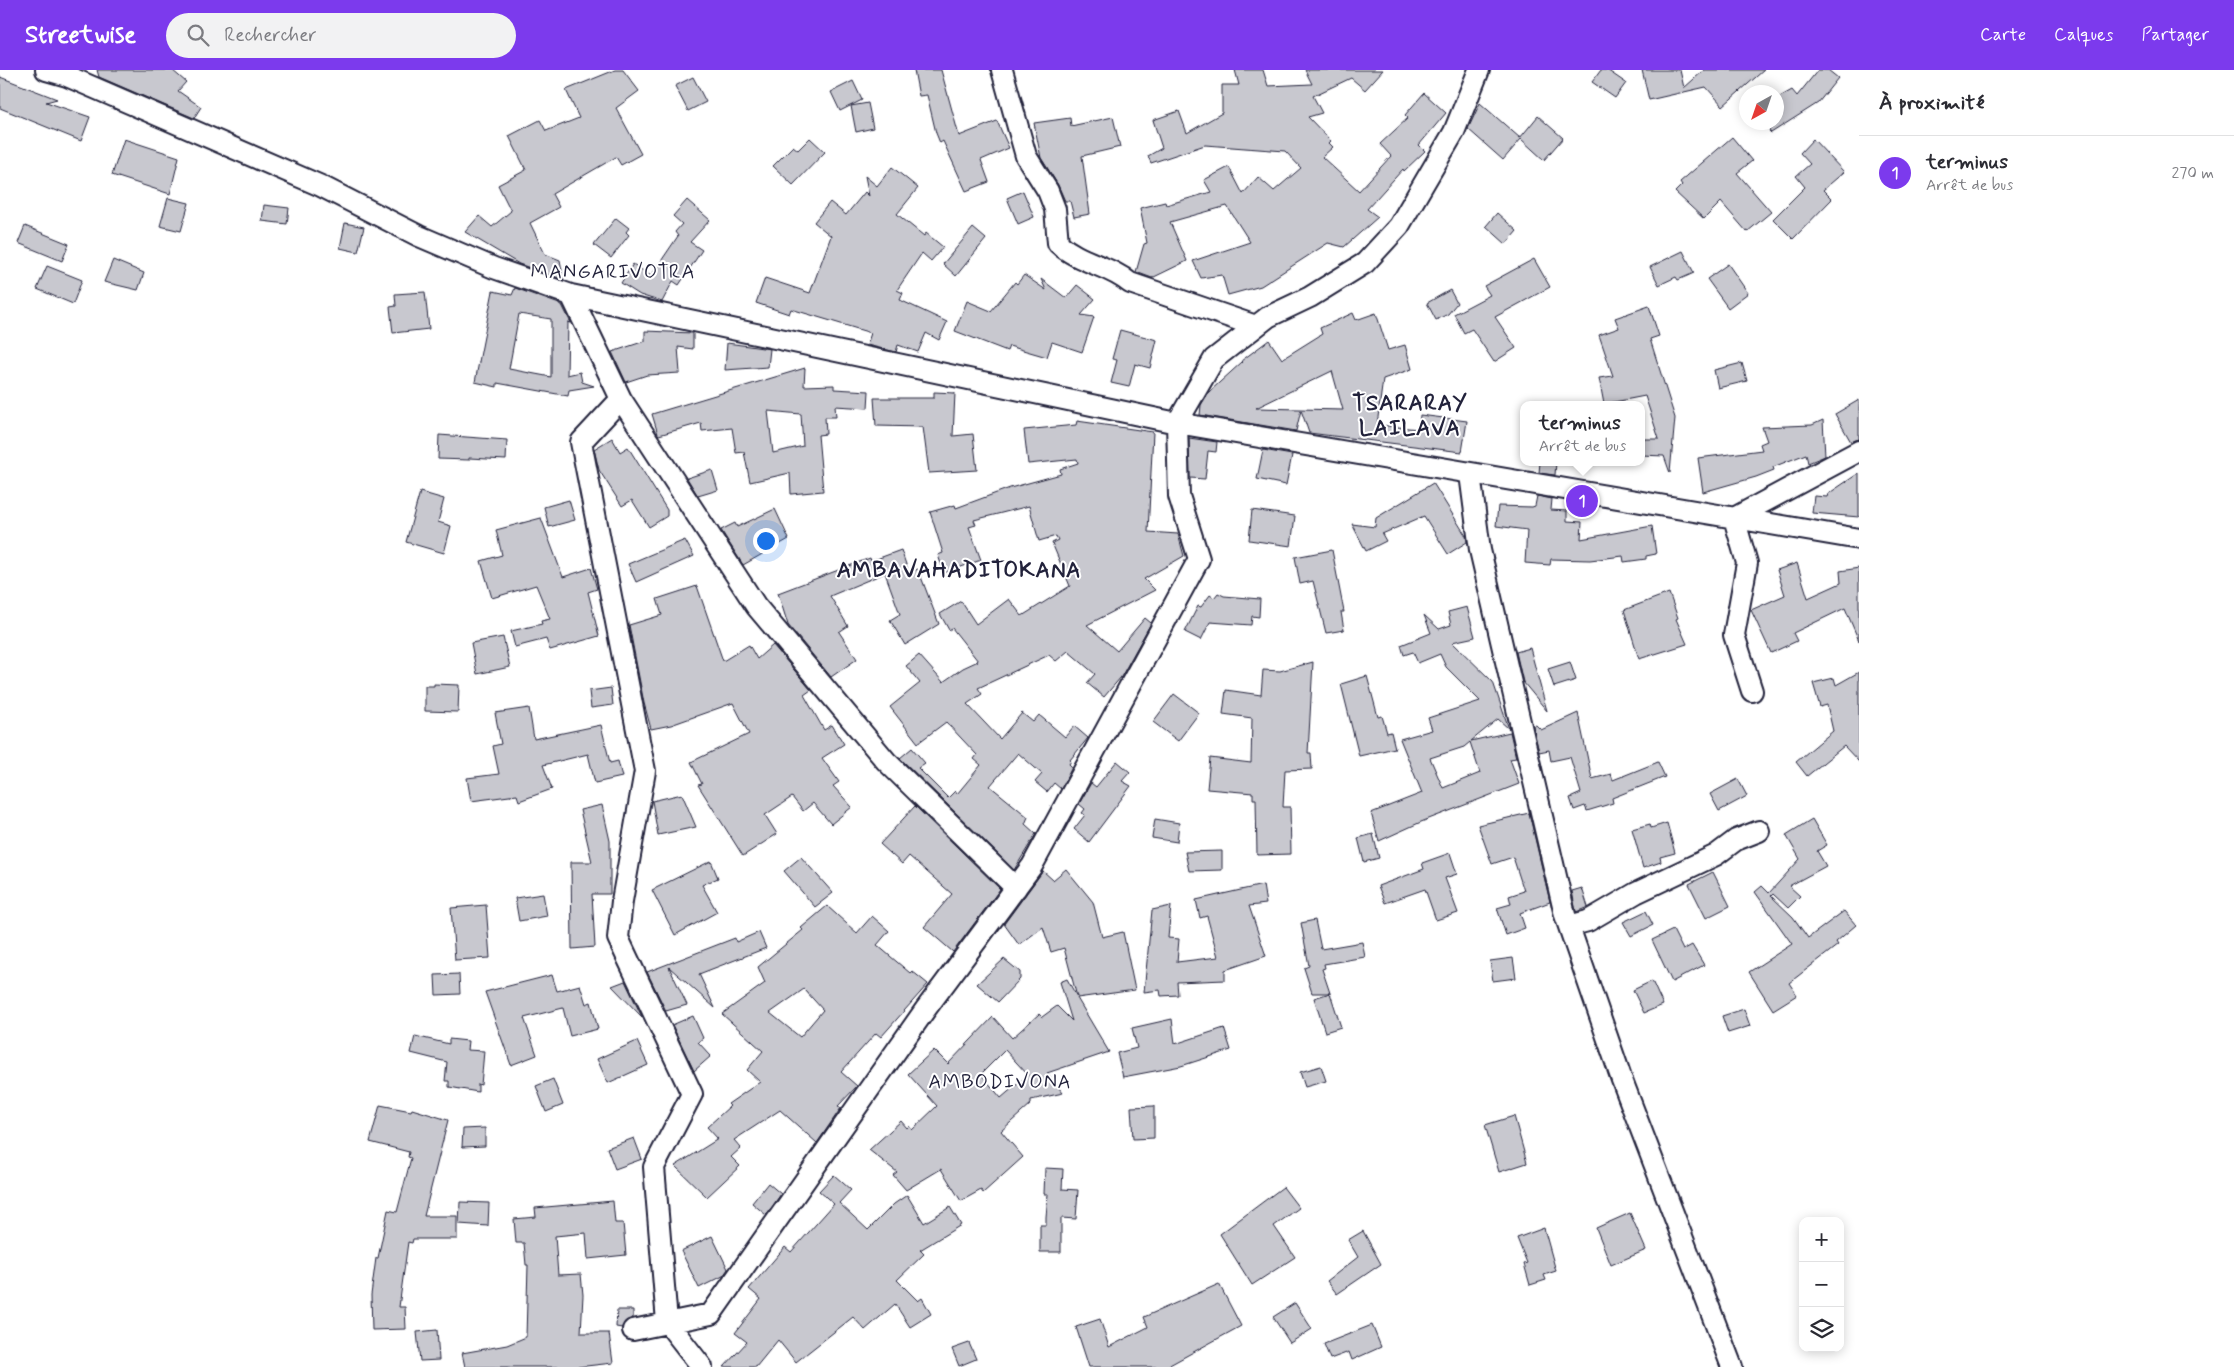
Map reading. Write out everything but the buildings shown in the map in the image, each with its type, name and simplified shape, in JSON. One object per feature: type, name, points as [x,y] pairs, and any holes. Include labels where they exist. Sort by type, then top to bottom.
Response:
[{"type":"street","points":[[46,70],[67,76],[321,186],[418,236],[494,268],[571,296],[1177,423],[1859,539]]},
{"type":"street","points":[[1002,70],[1026,156],[1048,191],[1055,209],[1058,243],[1067,252],[1119,274],[1130,283],[1256,326]]},
{"type":"street","points":[[633,1330],[711,1314],[924,1010],[1032,866],[1199,558],[1179,496],[1177,423],[1214,359],[1268,317],[1310,297],[1365,263],[1399,226],[1454,132],[1479,70]]},
{"type":"street","points":[[571,296],[621,399],[756,606],[886,760],[1016,888]]},
{"type":"street","points":[[621,399],[581,442],[645,771],[622,901],[618,938],[692,1094],[654,1167],[667,1322],[702,1367]]},
{"type":"street","points":[[1734,518],[1859,451]]},
{"type":"street","points":[[1470,474],[1480,550],[1569,926],[1622,1080],[1732,1367]]},
{"type":"street","points":[[1734,518],[1746,563],[1734,635],[1752,692]]},
{"type":"street","points":[[1569,926],[1588,921],[1636,893],[1716,855],[1736,840],[1759,831]]},
{"type":"place","name":"terminus","points":[[1582,501]]},
{"type":"district","name":"MANGARIVOTRA","points":[[613,271]]},
{"type":"district","name":"TSARARAY LAILAVA","points":[[1410,415]]},
{"type":"district","name":"AMBAVAHADITOKANA","points":[[959,569]]},
{"type":"district","name":"AMBODIVONA","points":[[1000,1081]]}]
